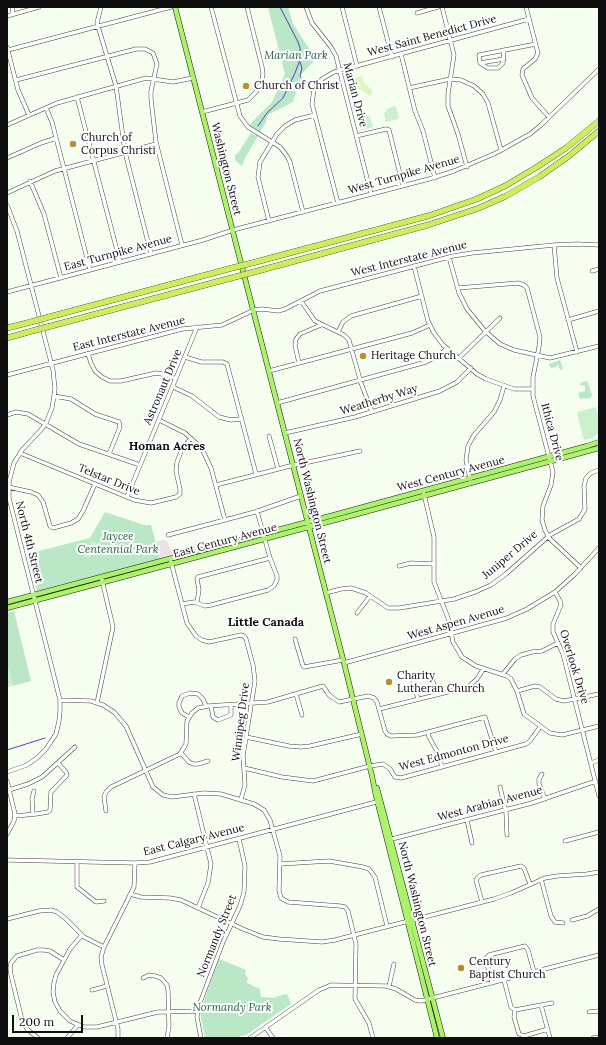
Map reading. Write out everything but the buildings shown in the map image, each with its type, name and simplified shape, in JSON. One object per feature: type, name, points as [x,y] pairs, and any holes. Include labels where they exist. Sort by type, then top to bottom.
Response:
[{"type":"highway","points":[[7,328],[419,218],[461,205],[520,178],[556,155],[599,120]]},
{"type":"highway","points":[[7,338],[428,225],[479,208],[506,196],[539,177],[569,156],[599,131]]},
{"type":"main road","points":[[175,7],[202,112]]},
{"type":"main road","name":"Washington Street","points":[[202,112],[233,230]]},
{"type":"main road","name":"North Washington Street","points":[[233,230],[344,661],[408,921],[443,1038]]},
{"type":"main road","name":"West Century Avenue","points":[[550,459],[599,442]]},
{"type":"main road","name":"West Century Avenue","points":[[309,525],[550,459],[599,448]]},
{"type":"main road","name":"East Century Avenue","points":[[7,602],[34,598],[103,582],[265,539],[309,525]]},
{"type":"main road","name":"East Century Avenue","points":[[7,608],[102,577],[264,534],[309,525]]},
{"type":"main road","name":"North Washington Street","points":[[430,998],[437,1038]]},
{"type":"main road","points":[[433,1020],[437,1038]]},
{"type":"street","points":[[12,7],[14,14]]},
{"type":"street","points":[[7,16],[39,7]]},
{"type":"street","points":[[101,7],[97,23],[116,86],[125,152],[151,254]]},
{"type":"street","points":[[29,115],[19,92],[7,48],[171,7]]},
{"type":"street","points":[[211,7],[240,116],[254,131],[282,150],[289,159],[303,212]]},
{"type":"street","points":[[202,112],[248,100],[260,87],[263,78],[262,67],[246,7]]},
{"type":"street","name":"Marian Drive","points":[[306,7],[314,26],[333,50],[340,71],[371,194]]},
{"type":"street","points":[[342,7],[357,66]]},
{"type":"street","points":[[379,7],[392,57]]},
{"type":"street","points":[[417,13],[438,7]]},
{"type":"street","points":[[442,7],[454,55],[448,94],[448,106],[458,134],[467,167]]},
{"type":"street","points":[[526,7],[538,52],[537,56],[523,69],[522,76],[532,98],[549,117]]},
{"type":"street","name":"West Saint Benedict Drive","points":[[338,203],[312,100],[316,87],[324,77],[357,66],[529,19]]},
{"type":"street","points":[[480,63],[479,55],[536,44]]},
{"type":"street","points":[[16,80],[140,48],[153,53],[157,64],[151,91],[156,144],[182,245]]},
{"type":"street","points":[[480,63],[488,68],[498,68],[502,65],[504,59],[504,50]]},
{"type":"street","points":[[401,54],[435,178]]},
{"type":"street","points":[[480,63],[504,59]]},
{"type":"street","name":"West Turnpike Avenue","points":[[233,230],[435,178],[467,167],[530,134],[599,69]]},
{"type":"street","points":[[7,125],[46,108],[77,97],[146,78],[173,82],[193,78]]},
{"type":"street","points":[[410,88],[450,79],[461,80],[471,84],[485,97],[491,109],[501,150]]},
{"type":"street","points":[[77,97],[120,262]]},
{"type":"street","points":[[46,108],[51,119],[90,270]]},
{"type":"street","points":[[269,221],[258,173],[261,160],[280,131],[288,124],[298,119],[315,115]]},
{"type":"street","points":[[356,136],[386,129],[389,130],[403,186]]},
{"type":"street","points":[[7,158],[56,138]]},
{"type":"street","points":[[7,192],[30,181],[64,168],[156,144]]},
{"type":"street","points":[[30,181],[44,214],[60,278]]},
{"type":"street","name":"North 4th Street","points":[[7,205],[17,231],[54,380],[52,408],[46,423],[20,453],[12,468],[8,487],[10,506],[60,700],[60,717],[56,731],[48,746],[37,758],[23,766],[7,772]]},
{"type":"street","name":"East Turnpike Avenue","points":[[7,292],[151,254],[233,230]]},
{"type":"street","points":[[554,245],[557,278],[577,352]]},
{"type":"street","name":"West Interstate Avenue","points":[[254,310],[281,310],[320,291],[449,257],[472,253],[554,245],[599,245]]},
{"type":"street","points":[[449,257],[458,288],[467,309],[485,332],[503,346],[537,356],[552,358],[599,346]]},
{"type":"street","points":[[414,266],[430,325],[438,339],[458,358],[486,380],[518,389],[533,389]]},
{"type":"street","points":[[592,271],[599,268]]},
{"type":"street","name":"Ithica Drive","points":[[458,288],[518,283],[526,286],[539,334],[539,344],[533,373],[535,406],[550,459],[552,472],[552,482],[544,503],[542,514],[543,524],[548,536],[581,568]]},
{"type":"street","points":[[338,332],[343,322],[351,316],[422,296]]},
{"type":"street","points":[[301,301],[312,318],[321,325],[348,338],[360,380],[372,412]]},
{"type":"street","name":"East Interstate Avenue","points":[[7,375],[182,329],[225,324],[254,310]]},
{"type":"street","points":[[568,320],[599,311]]},
{"type":"street","points":[[458,358],[500,318]]},
{"type":"street","points":[[299,363],[295,345],[296,339],[300,334],[321,325]]},
{"type":"street","points":[[269,371],[412,333],[430,325]]},
{"type":"street","name":"Astronaut Drive","points":[[127,497],[197,327]]},
{"type":"street","points":[[277,403],[426,362],[440,355],[447,348]]},
{"type":"street","points":[[88,354],[95,371],[110,381],[121,382],[156,373],[176,378]]},
{"type":"street","points":[[185,357],[201,362],[223,362],[227,364],[256,474]]},
{"type":"street","name":"Weatherby Way","points":[[285,433],[339,422],[444,389],[460,380],[471,368]]},
{"type":"street","points":[[471,481],[466,458],[468,446],[473,436],[494,412],[499,403],[504,386]]},
{"type":"street","points":[[172,387],[192,396],[219,417],[231,420],[242,419]]},
{"type":"street","points":[[54,396],[71,399],[94,414],[119,422],[120,427],[109,454]]},
{"type":"street","points":[[7,415],[16,412],[25,413],[46,423],[79,444],[140,465]]},
{"type":"street","points":[[159,420],[176,427],[191,438],[201,448],[207,458],[225,520]]},
{"type":"street","points":[[269,436],[278,469]]},
{"type":"street","name":"Telstar Drive","points":[[20,453],[140,502],[151,503],[179,495],[181,491],[176,471],[178,459],[182,449],[191,438]]},
{"type":"street","points":[[216,485],[293,465],[360,451]]},
{"type":"street","name":"Juniper Drive","points":[[326,593],[351,588],[362,591],[388,608],[407,608],[467,596],[495,582],[548,536],[582,517],[585,506],[585,480],[591,473],[599,470]]},
{"type":"street","points":[[8,487],[38,495],[43,502],[50,526],[53,528],[71,523],[78,519],[95,484]]},
{"type":"street","points":[[424,493],[433,532],[434,582],[448,618],[451,634],[462,657],[476,666],[503,674],[511,679],[517,691],[524,714],[550,733],[559,735],[599,726]]},
{"type":"street","points":[[168,535],[257,512],[301,496]]},
{"type":"street","points":[[182,604],[197,602],[205,606],[211,605],[270,589],[275,585],[277,578],[257,512]]},
{"type":"street","name":"West Aspen Avenue","points":[[295,639],[301,664],[304,667],[324,662],[344,661],[507,618],[527,609],[555,592],[581,568],[599,548]]},
{"type":"street","points":[[197,602],[199,590],[197,580],[198,577],[270,558]]},
{"type":"street","name":"Winnipeg Drive","points":[[170,559],[189,626],[200,639],[206,641],[213,642],[235,636],[244,636],[253,665],[255,686],[246,737],[244,756],[245,785],[241,799]]},
{"type":"street","points":[[399,566],[411,563],[434,564]]},
{"type":"street","points":[[97,703],[114,627],[102,577]]},
{"type":"street","name":"Overlook Drive","points":[[555,592],[562,605],[553,627],[554,635],[563,654],[599,796]]},
{"type":"street","points":[[357,613],[370,596]]},
{"type":"street","points":[[503,674],[515,659],[521,655],[542,651],[558,643]]},
{"type":"street","points":[[379,709],[468,687],[477,679],[484,668]]},
{"type":"street","points":[[418,699],[413,681],[428,675],[432,676],[437,694]]},
{"type":"street","points":[[106,811],[104,797],[108,790],[176,757],[181,753],[186,744],[187,723],[189,717],[196,710],[206,706],[268,702],[323,686],[330,695],[339,702],[372,696],[377,702],[385,731],[389,735],[410,736],[485,717],[496,752]]},
{"type":"street","points":[[517,691],[538,686],[545,689],[559,700],[567,701],[599,694]]},
{"type":"street","points":[[189,717],[182,713],[179,707],[179,700],[182,696],[190,693],[198,694],[203,699],[206,706]]},
{"type":"street","points":[[296,694],[302,715]]},
{"type":"street","points":[[60,700],[86,700],[112,710],[124,723],[153,787],[163,795],[172,797],[216,793],[241,799],[262,809],[269,817],[279,854],[280,864],[278,891],[282,900],[288,902],[343,906],[348,913],[356,946],[356,1001],[369,1023],[373,1038]]},
{"type":"street","points":[[211,706],[213,717],[218,720],[227,718],[231,715],[232,705]]},
{"type":"street","name":"West Edmonton Drive","points":[[370,766],[380,764],[386,765],[395,776],[399,778],[528,743],[540,727]]},
{"type":"street","points":[[428,732],[429,737],[438,753],[442,767]]},
{"type":"street","points":[[246,737],[301,747],[362,734]]},
{"type":"street","points":[[9,790],[38,779],[58,763],[72,748],[75,747]]},
{"type":"street","points":[[181,753],[189,762],[193,764],[208,761]]},
{"type":"street","points":[[591,763],[599,760]]},
{"type":"street","points":[[15,816],[48,812],[51,808],[51,792],[67,774],[58,763]]},
{"type":"street","points":[[244,768],[282,777],[313,781],[370,766]]},
{"type":"street","points":[[542,774],[539,784],[545,799]]},
{"type":"street","points":[[7,781],[15,816],[13,824],[7,834]]},
{"type":"street","name":"West Arabian Avenue","points":[[389,840],[545,799],[596,781]]},
{"type":"street","points":[[500,788],[506,810],[507,835]]},
{"type":"street","points":[[33,814],[32,799],[34,791]]},
{"type":"street","points":[[194,794],[210,860],[210,876],[198,908]]},
{"type":"street","name":"East Calgary Avenue","points":[[7,860],[135,863],[155,861],[379,801]]},
{"type":"street","points":[[466,820],[472,843]]},
{"type":"street","points":[[565,841],[599,832]]},
{"type":"street","name":"Normandy Street","points":[[201,1038],[197,1011],[223,942],[240,906],[244,888],[245,863],[239,838]]},
{"type":"street","points":[[280,864],[325,861],[339,862],[367,868],[375,877],[387,926]]},
{"type":"street","points":[[77,862],[77,887],[96,902],[104,901]]},
{"type":"street","points":[[118,1038],[116,1022],[101,961],[101,953],[135,883],[135,863]]},
{"type":"street","points":[[482,902],[476,880],[481,875],[521,866],[525,870],[530,884]]},
{"type":"street","points":[[130,894],[141,898],[175,899],[255,934],[279,939],[322,942],[482,902],[508,894],[541,879],[599,872]]},
{"type":"street","points":[[541,879],[551,916],[555,922],[562,923]]},
{"type":"street","points":[[572,920],[587,916],[599,909]]},
{"type":"street","points":[[7,920],[39,911],[50,910],[57,912],[65,918],[82,935],[104,947]]},
{"type":"street","points":[[82,935],[70,949],[55,979],[53,988],[57,1007],[70,1021],[78,1025],[97,1027],[154,1012],[197,1011]]},
{"type":"street","points":[[492,983],[486,960],[489,954],[525,946],[528,950],[534,972]]},
{"type":"street","points":[[38,1038],[27,1029],[22,1020],[11,975],[11,963],[17,956],[37,950],[50,951],[64,960]]},
{"type":"street","points":[[250,1038],[323,988],[333,985],[389,986],[416,1000],[492,983],[599,955]]},
{"type":"street","points":[[389,986],[394,964]]},
{"type":"street","points":[[143,978],[150,975],[161,978],[165,982],[168,990],[169,1011],[169,1030],[167,1038]]},
{"type":"street","points":[[504,980],[511,1007],[515,1010],[518,1011],[552,1003]]},
{"type":"street","points":[[92,990],[107,986]]},
{"type":"street","points":[[541,1005],[550,1038]]},
{"type":"street","points":[[515,1010],[514,1017],[519,1034],[524,1036],[548,1029]]},
{"type":"street","points":[[589,1012],[599,1011]]},
{"type":"street","points":[[68,1038],[78,1025]]},
{"type":"street","points":[[266,1028],[273,1038]]},
{"type":"street","points":[[593,1038],[599,1037]]},
{"type":"shaded area","points":[[396,106],[399,119],[386,122],[384,114],[388,108]]},
{"type":"shaded area","points":[[363,112],[370,117],[373,127],[360,130],[356,114]]},
{"type":"shaded area","points":[[596,407],[599,417],[599,433],[592,438],[584,440],[577,414],[578,412]]},
{"type":"shaded area","points":[[164,540],[168,542],[172,554],[160,559],[155,542]]},
{"type":"shaded area","points":[[92,541],[96,542],[97,546],[90,557],[87,558],[83,553]]},
{"type":"shaded area","points":[[7,664],[13,686],[7,687]]},
{"type":"green space","name":"Marian Park","points":[[268,7],[288,7],[293,24],[316,59],[299,77],[301,79],[296,83],[293,90],[296,92],[293,102],[268,115],[266,122],[242,166],[235,160],[235,155],[238,153],[251,133],[256,136],[258,131],[249,125],[272,102],[285,74]]},
{"type":"green space","points":[[560,360],[563,369],[560,370],[558,364],[556,367],[551,368],[549,365],[549,364]]},
{"type":"green space","points":[[584,381],[588,382],[592,395],[591,398],[580,399],[578,393],[585,391],[585,386],[581,386],[580,384]]},
{"type":"green space","name":"Jaycee Centennial Park","points":[[105,512],[144,525],[151,525],[160,559],[37,591],[27,554],[90,538]]},
{"type":"green space","points":[[14,611],[31,681],[13,686],[7,664],[7,613]]},
{"type":"green space","name":"Normandy Park","points":[[219,959],[246,970],[245,974],[248,978],[247,983],[260,989],[261,997],[274,998],[287,994],[291,1004],[246,1035],[233,1038],[205,1038],[200,1012]]},
{"type":"sand","points":[[362,76],[364,83],[371,89],[372,93],[370,96],[359,88],[361,86],[356,82],[355,78]]},
{"type":"waterway","points":[[258,126],[267,113],[283,98],[300,60],[300,48],[298,42],[280,7]]},
{"type":"waterway","points":[[300,62],[302,68],[301,78]]},
{"type":"waterway","points":[[7,750],[45,738]]},
{"type":"place","name":"Church of Christ","points":[[246,86]]},
{"type":"place","name":"Church of Corpus Christi","points":[[73,144]]},
{"type":"place","name":"Heritage Church","points":[[363,356]]},
{"type":"place","name":"Charity Lutheran Church","points":[[389,682]]},
{"type":"place","name":"Century Baptist Church","points":[[461,968]]},
{"type":"district","name":"Homan Acres","points":[[167,447]]},
{"type":"district","name":"Little Canada","points":[[266,623]]}]
